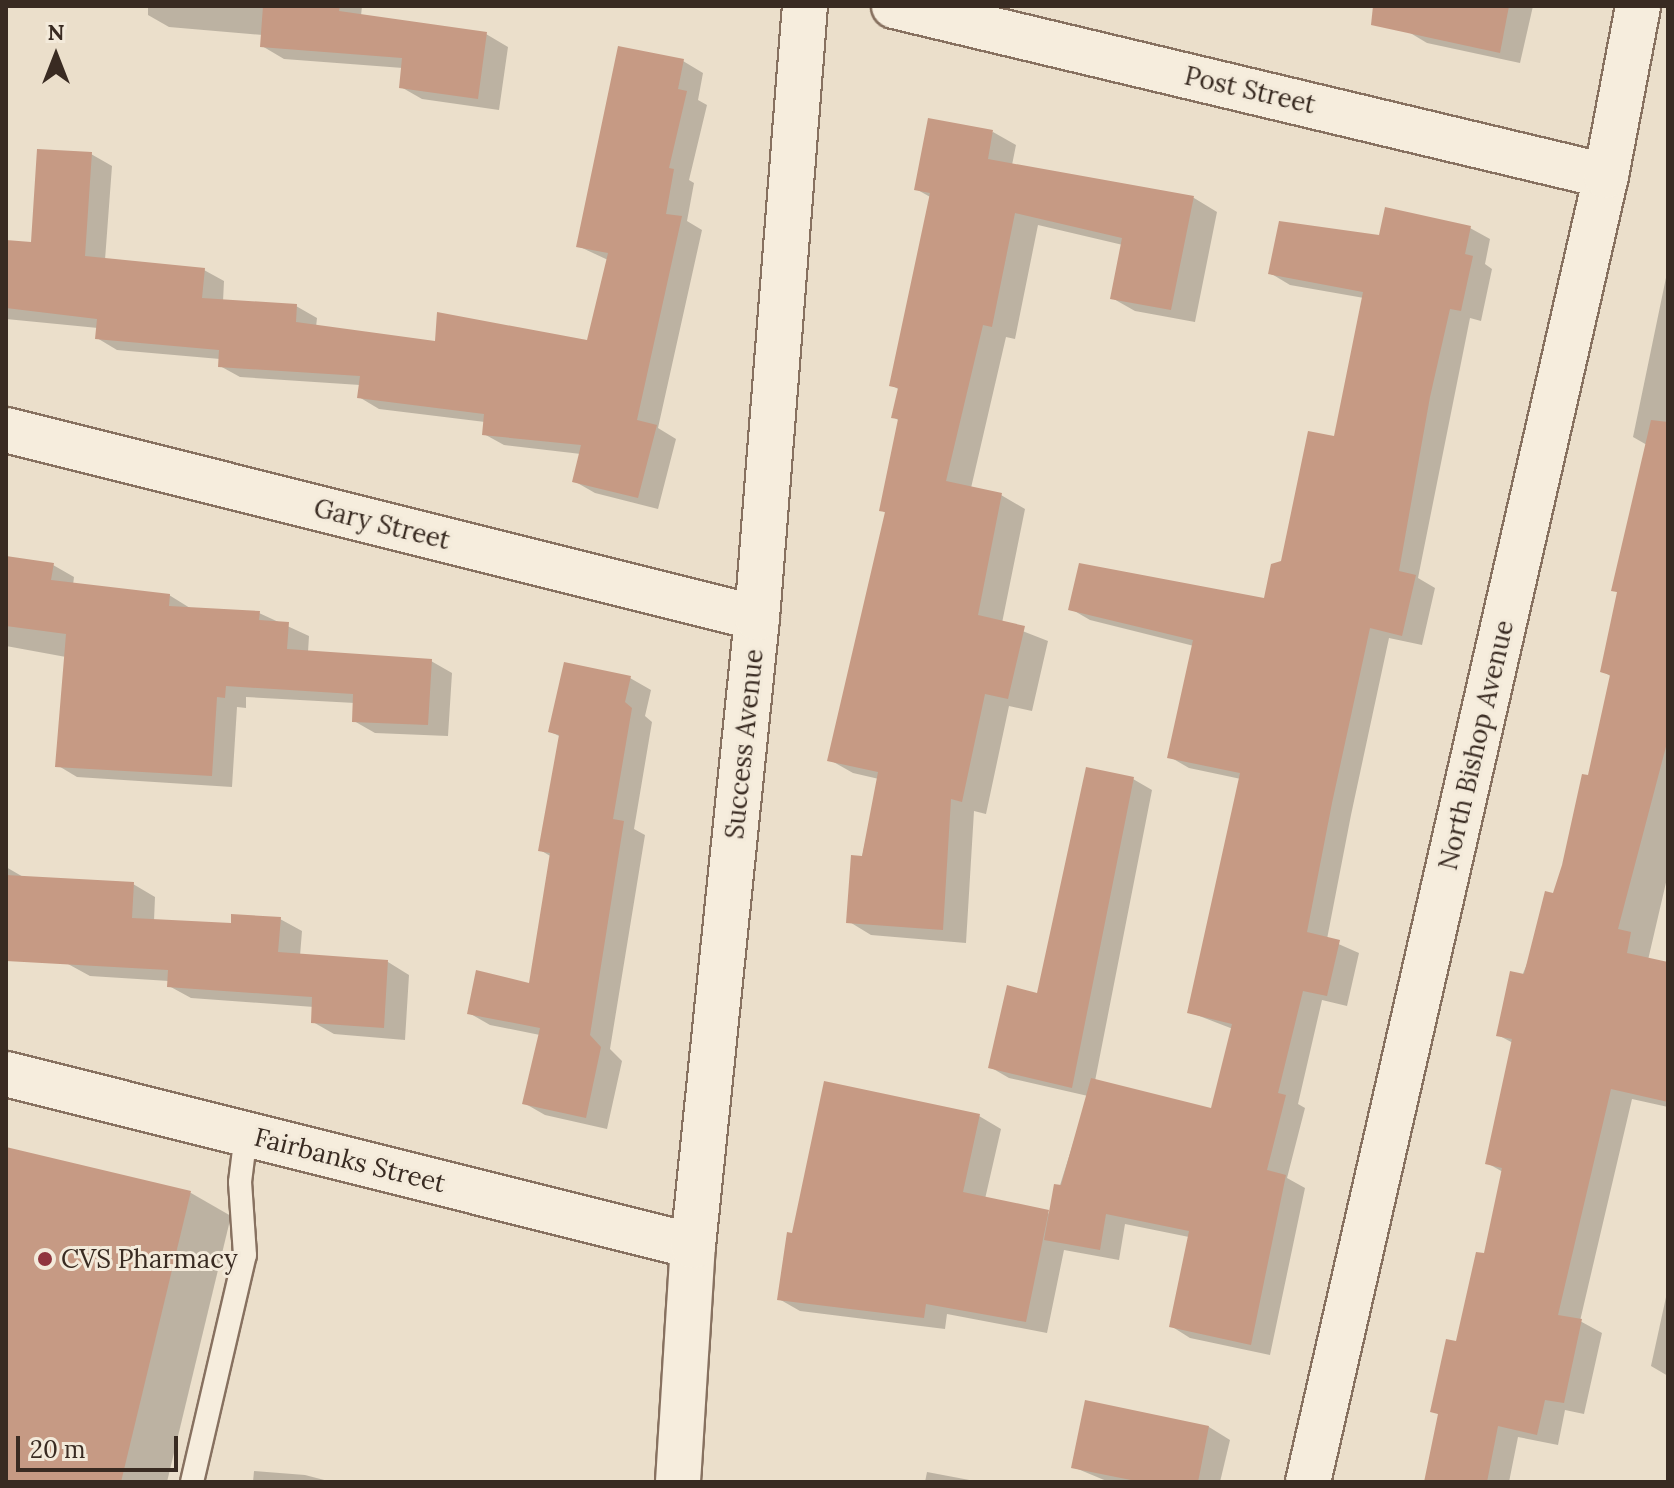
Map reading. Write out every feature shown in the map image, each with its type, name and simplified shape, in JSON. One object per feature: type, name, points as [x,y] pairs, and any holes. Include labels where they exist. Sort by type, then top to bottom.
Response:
[{"type":"street","name":"Success Avenue","points":[[678,1482],[693,1246],[757,618],[805,6]]},
{"type":"street","name":"Post Street","points":[[894,6],[1606,176]]},
{"type":"street","name":"North Bishop Avenue","points":[[1308,1482],[1606,176],[1638,6]]},
{"type":"street","name":"Gary Street","points":[[6,430],[757,618]]},
{"type":"street","name":"Fairbanks Street","points":[[6,1074],[693,1246]]},
{"type":"lane","points":[[193,1476],[245,1255],[240,1182],[246,1134]]},
{"type":"building","points":[[263,6],[340,6],[339,11],[487,32],[478,99],[399,88],[402,58],[260,47]]},
{"type":"building","points":[[1373,6],[1509,6],[1500,53],[1371,25]]},
{"type":"building","points":[[618,46],[684,59],[678,89],[687,91],[669,168],[674,169],[666,214],[682,216],[637,420],[657,425],[638,498],[572,482],[581,445],[482,435],[484,414],[357,398],[360,376],[218,367],[219,350],[95,339],[97,319],[6,308],[6,240],[31,242],[37,149],[92,152],[85,256],[205,268],[202,298],[297,304],[296,322],[435,341],[437,312],[587,340],[608,253],[576,247]]},
{"type":"building","points":[[928,118],[993,130],[988,159],[1194,196],[1171,310],[1110,299],[1122,238],[1015,213],[992,327],[983,325],[946,481],[1002,493],[978,615],[1025,626],[1008,699],[985,694],[962,802],[951,799],[943,930],[846,923],[851,855],[862,856],[878,772],[827,761],[885,512],[879,511],[898,419],[891,418],[898,388],[889,386],[930,193],[914,190]]},
{"type":"building","points":[[1385,207],[1471,226],[1465,254],[1473,256],[1461,311],[1450,309],[1430,397],[1399,571],[1416,575],[1402,636],[1370,628],[1332,803],[1307,932],[1340,940],[1327,996],[1303,991],[1278,1093],[1286,1095],[1267,1170],[1286,1175],[1251,1345],[1169,1327],[1189,1231],[1106,1214],[1100,1250],[1044,1240],[1054,1184],[1061,1185],[1091,1078],[1211,1108],[1232,1024],[1187,1013],[1240,773],[1167,758],[1193,640],[1068,610],[1079,563],[1264,598],[1271,564],[1281,561],[1308,431],[1334,436],[1363,292],[1268,274],[1279,221],[1379,235]]},
{"type":"building","points":[[1651,420],[1668,422],[1668,739],[1618,929],[1631,932],[1627,953],[1668,962],[1668,1102],[1611,1089],[1558,1315],[1582,1319],[1564,1403],[1545,1400],[1537,1435],[1498,1426],[1487,1482],[1424,1482],[1438,1414],[1430,1412],[1446,1339],[1456,1341],[1476,1252],[1484,1253],[1502,1168],[1485,1164],[1512,1039],[1496,1036],[1510,971],[1524,974],[1545,891],[1553,893],[1562,865],[1582,774],[1588,775],[1610,675],[1600,672],[1617,592],[1611,591]]},
{"type":"building","points":[[6,556],[54,563],[51,580],[170,594],[169,606],[260,611],[259,620],[289,622],[287,649],[432,659],[428,725],[352,722],[353,694],[226,686],[225,698],[217,697],[212,776],[55,767],[66,634],[6,626]]},
{"type":"building","points":[[564,662],[631,676],[625,702],[632,708],[613,819],[624,821],[590,1035],[601,1047],[586,1118],[522,1104],[540,1028],[467,1014],[476,970],[529,983],[550,853],[538,851],[559,735],[548,732]]},
{"type":"building","points":[[1086,767],[1134,777],[1072,1088],[988,1068],[1007,985],[1037,993]]},
{"type":"building","points":[[6,875],[134,882],[132,918],[231,923],[231,914],[281,917],[278,952],[388,960],[384,1028],[311,1023],[312,997],[167,987],[168,970],[6,961]]},
{"type":"building","points":[[824,1081],[980,1114],[963,1192],[1049,1210],[1026,1322],[926,1304],[924,1318],[777,1300],[787,1232],[792,1233]]},
{"type":"building","points":[[6,1147],[191,1191],[121,1482],[6,1482]]},
{"type":"building","points":[[1085,1400],[1209,1426],[1198,1482],[1141,1482],[1071,1468]]},
{"type":"place","name":"CVS Pharmacy","points":[[45,1259]]}]
